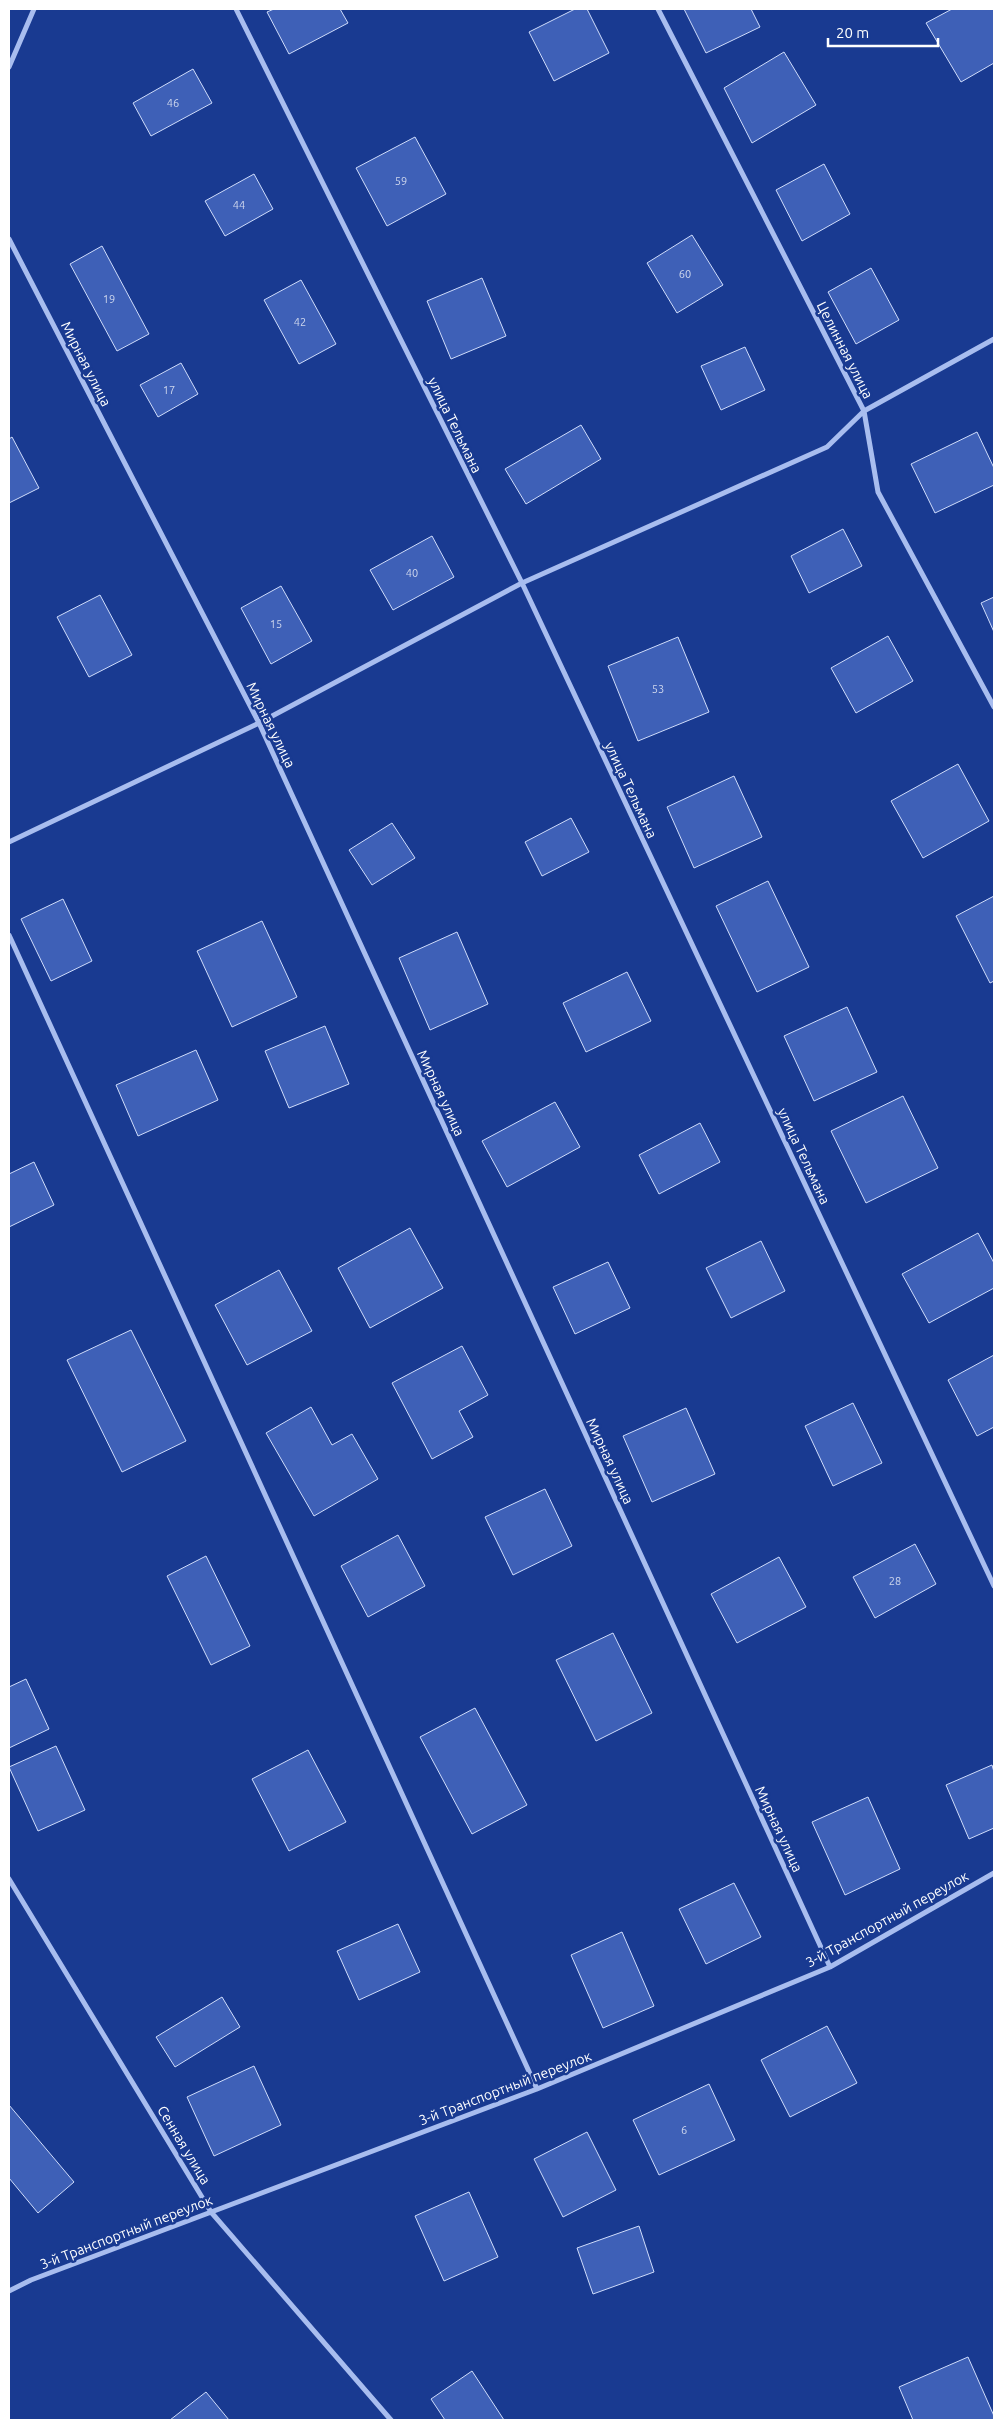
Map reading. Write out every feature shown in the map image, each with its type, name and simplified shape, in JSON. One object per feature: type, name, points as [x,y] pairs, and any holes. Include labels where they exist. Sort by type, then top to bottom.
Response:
[{"type":"street","points":[[9,67],[34,9]]},
{"type":"street","name":"улица Тельмана","points":[[236,9],[522,583],[994,1586]]},
{"type":"street","name":"Целинная улица","points":[[658,9],[864,411],[878,492],[994,707]]},
{"type":"street","name":"Мирная улица","points":[[9,238],[259,724],[830,1967]]},
{"type":"street","points":[[9,842],[259,724],[522,583],[827,447],[864,411],[994,339]]},
{"type":"street","points":[[9,935],[537,2089]]},
{"type":"street","name":"3-й Транспортный переулок","points":[[9,2291],[31,2280],[537,2089],[830,1967],[994,1873]]},
{"type":"street","name":"Сенная улица","points":[[9,1879],[211,2212],[392,2420]]},
{"type":"building","points":[[274,9],[340,9],[348,23],[289,54],[267,12]]},
{"type":"building","points":[[575,9],[587,9],[609,53],[554,81],[529,32]]},
{"type":"building","points":[[684,9],[751,9],[760,27],[706,53]]},
{"type":"building","points":[[952,9],[994,9],[994,63],[961,82],[926,23]]},
{"type":"building","points":[[784,52],[816,105],[752,143],[724,88]]},
{"type":"building","points":[[193,69],[212,103],[151,136],[133,103]]},
{"type":"building","points":[[415,137],[446,194],[387,226],[356,168]]},
{"type":"building","points":[[824,164],[850,214],[802,241],[776,190]]},
{"type":"building","points":[[254,174],[273,209],[225,236],[205,201]]},
{"type":"building","points":[[692,235],[723,285],[677,313],[647,263]]},
{"type":"building","points":[[102,246],[149,334],[117,351],[70,264]]},
{"type":"building","points":[[871,268],[899,320],[856,344],[828,292]]},
{"type":"building","points":[[482,278],[506,336],[451,359],[427,301]]},
{"type":"building","points":[[301,280],[336,344],[299,364],[264,300]]},
{"type":"building","points":[[745,347],[765,390],[721,410],[701,366]]},
{"type":"building","points":[[181,363],[198,394],[158,417],[140,385]]},
{"type":"building","points":[[581,425],[601,459],[526,504],[505,469]]},
{"type":"building","points":[[977,432],[994,468],[994,485],[935,513],[911,464]]},
{"type":"building","points":[[12,437],[39,488],[9,503],[9,439]]},
{"type":"building","points":[[843,529],[862,566],[809,593],[791,556]]},
{"type":"building","points":[[432,536],[454,577],[393,610],[370,570]]},
{"type":"building","points":[[281,586],[312,641],[271,664],[241,608]]},
{"type":"building","points":[[100,595],[132,655],[89,677],[57,617]]},
{"type":"building","points":[[994,597],[994,632],[981,603]]},
{"type":"building","points":[[888,636],[913,681],[856,713],[831,668]]},
{"type":"building","points":[[678,637],[709,712],[638,741],[608,666]]},
{"type":"building","points":[[958,764],[989,821],[923,858],[891,801]]},
{"type":"building","points":[[734,776],[762,837],[694,868],[667,807]]},
{"type":"building","points":[[571,818],[589,852],[542,876],[525,842]]},
{"type":"building","points":[[392,823],[415,858],[372,885],[349,850]]},
{"type":"building","points":[[768,881],[809,967],[757,992],[716,906]]},
{"type":"building","points":[[994,896],[994,981],[990,983],[956,916]]},
{"type":"building","points":[[63,899],[92,961],[51,981],[21,919]]},
{"type":"building","points":[[262,921],[297,997],[232,1027],[197,951]]},
{"type":"building","points":[[457,932],[488,1004],[430,1030],[399,958]]},
{"type":"building","points":[[627,972],[651,1021],[586,1052],[563,1003]]},
{"type":"building","points":[[847,1007],[877,1072],[814,1101],[784,1036]]},
{"type":"building","points":[[325,1026],[349,1084],[289,1108],[265,1051]]},
{"type":"building","points":[[196,1050],[218,1100],[138,1136],[116,1085]]},
{"type":"building","points":[[903,1096],[938,1168],[866,1203],[831,1131]]},
{"type":"building","points":[[555,1102],[580,1147],[507,1187],[482,1141]]},
{"type":"building","points":[[700,1123],[720,1162],[659,1194],[639,1155]]},
{"type":"building","points":[[34,1162],[54,1205],[9,1227],[9,1174]]},
{"type":"building","points":[[410,1228],[443,1288],[370,1328],[338,1268]]},
{"type":"building","points":[[978,1233],[994,1263],[994,1288],[929,1323],[902,1274]]},
{"type":"building","points":[[761,1241],[785,1291],[731,1318],[706,1268]]},
{"type":"building","points":[[608,1262],[630,1308],[575,1334],[553,1287]]},
{"type":"building","points":[[279,1270],[312,1331],[247,1365],[215,1305]]},
{"type":"building","points":[[131,1330],[186,1441],[122,1472],[67,1360]]},
{"type":"building","points":[[462,1346],[488,1395],[459,1411],[473,1437],[432,1459],[392,1383]]},
{"type":"building","points":[[994,1355],[994,1427],[977,1436],[948,1380]]},
{"type":"building","points":[[853,1403],[882,1463],[833,1486],[805,1426]]},
{"type":"building","points":[[311,1407],[332,1445],[352,1434],[378,1479],[314,1516],[266,1433]]},
{"type":"building","points":[[686,1408],[715,1474],[652,1502],[623,1436]]},
{"type":"building","points":[[545,1489],[572,1546],[513,1575],[485,1517]]},
{"type":"building","points":[[398,1535],[425,1586],[368,1617],[341,1566]]},
{"type":"building","points":[[915,1544],[936,1584],[875,1618],[853,1577]]},
{"type":"building","points":[[206,1556],[250,1646],[211,1665],[167,1576]]},
{"type":"building","points":[[779,1557],[806,1607],[737,1643],[711,1594]]},
{"type":"building","points":[[613,1633],[652,1713],[596,1741],[556,1660]]},
{"type":"building","points":[[26,1679],[49,1729],[9,1748],[9,1687]]},
{"type":"building","points":[[475,1708],[527,1805],[472,1834],[420,1737]]},
{"type":"building","points":[[56,1746],[85,1810],[38,1831],[9,1767]]},
{"type":"building","points":[[308,1750],[346,1822],[289,1851],[252,1779]]},
{"type":"building","points":[[992,1765],[994,1772],[994,1828],[969,1839],[946,1785]]},
{"type":"building","points":[[868,1797],[900,1869],[845,1895],[812,1822]]},
{"type":"building","points":[[734,1883],[761,1937],[706,1964],[679,1909]]},
{"type":"building","points":[[398,1924],[420,1972],[359,2000],[337,1951]]},
{"type":"building","points":[[622,1932],[654,2006],[603,2028],[571,1955]]},
{"type":"building","points":[[222,1997],[240,2027],[175,2067],[156,2037]]},
{"type":"building","points":[[827,2026],[857,2083],[790,2117],[761,2060]]},
{"type":"building","points":[[254,2066],[281,2125],[214,2156],[187,2097]]},
{"type":"building","points":[[709,2084],[735,2140],[659,2175],[633,2120]]},
{"type":"building","points":[[9,2105],[74,2182],[38,2213],[9,2178]]},
{"type":"building","points":[[587,2132],[616,2190],[563,2217],[534,2159]]},
{"type":"building","points":[[469,2192],[498,2257],[444,2281],[415,2216]]},
{"type":"building","points":[[639,2226],[654,2272],[593,2294],[577,2248]]},
{"type":"building","points":[[968,2357],[994,2416],[994,2420],[913,2420],[899,2387]]},
{"type":"building","points":[[472,2371],[504,2420],[445,2420],[431,2399]]},
{"type":"building","points":[[206,2392],[229,2420],[170,2420]]}]
